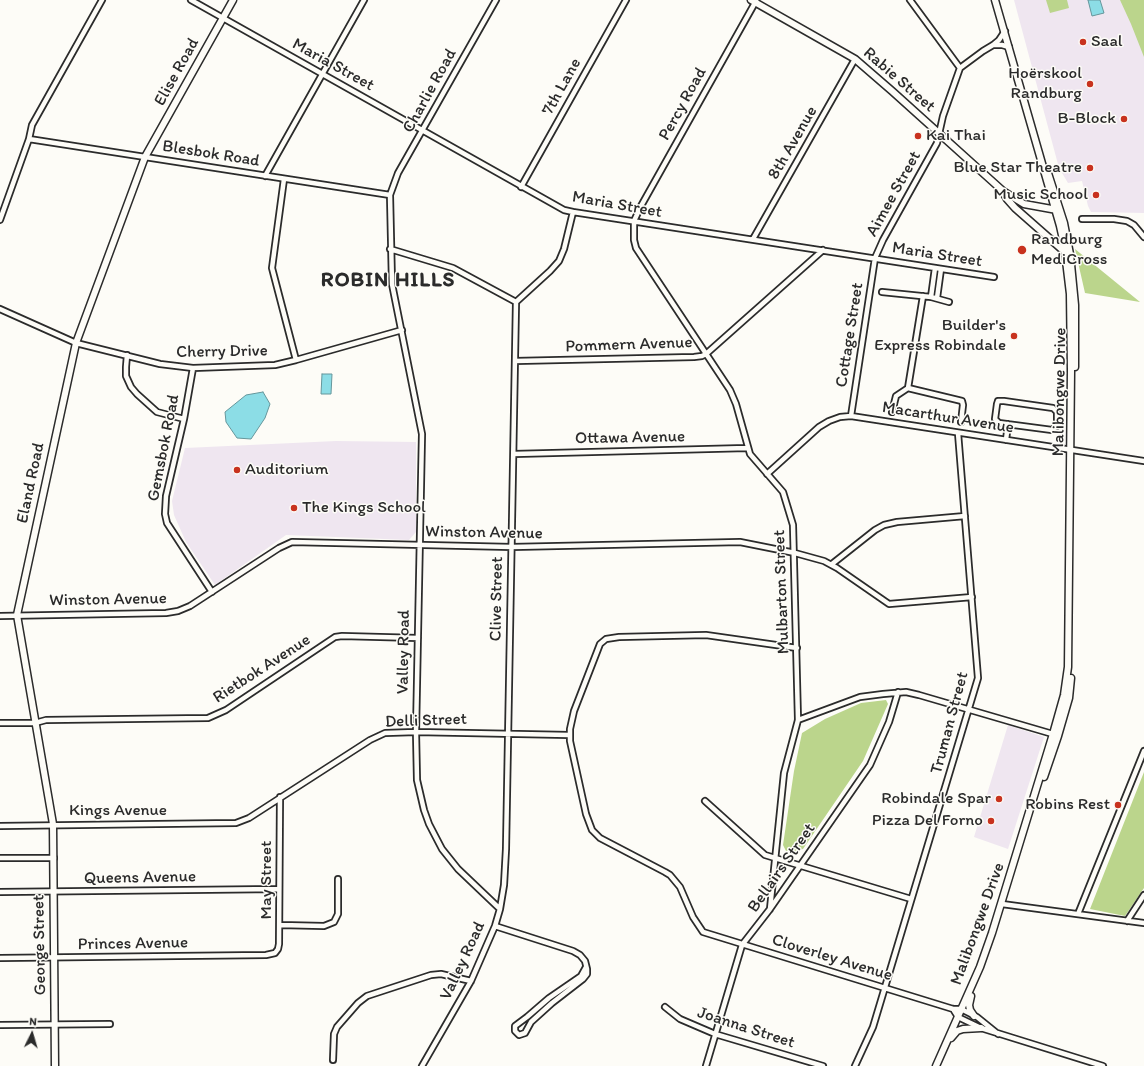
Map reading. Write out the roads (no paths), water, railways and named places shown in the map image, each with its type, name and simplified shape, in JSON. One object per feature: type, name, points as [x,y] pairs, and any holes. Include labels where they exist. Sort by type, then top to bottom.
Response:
[{"type":"main road","name":"Elise Road","points":[[145,157],[233,0]]},
{"type":"main road","name":"Malibongwe Drive","points":[[936,1066],[980,967],[1002,904],[1038,789],[1039,780],[1056,735],[1068,667],[1072,450],[1076,343],[1075,299],[1068,238],[1058,210],[995,0]]},
{"type":"main road","name":"Malibongwe Drive","points":[[998,0],[1058,210],[1065,252],[1070,307],[1072,450]]},
{"type":"main road","name":"Rabie Street","points":[[754,1],[855,59],[1003,192],[1024,204],[1058,210]]},
{"type":"main road","name":"Eland Road","points":[[53,824],[17,615],[76,343],[145,157]]},
{"type":"main road","points":[[1003,192],[1015,208],[1065,252]]},
{"type":"main road","name":"George Street","points":[[53,824],[55,1066]]},
{"type":"main road","points":[[974,1016],[970,1010],[969,1004],[980,976],[980,967]]},
{"type":"main road","points":[[947,1042],[958,1030],[981,1028]]},
{"type":"street","points":[[0,220],[34,121],[102,0]]},
{"type":"street","name":"Maria Street","points":[[191,0],[521,186],[558,206],[573,212],[994,277]]},
{"type":"street","points":[[266,176],[364,0]]},
{"type":"street","name":"Charlie Road","points":[[390,195],[398,173],[496,0]]},
{"type":"street","name":"7th Lane","points":[[521,186],[626,0]]},
{"type":"street","points":[[910,0],[960,68],[993,45],[999,40],[1005,31]]},
{"type":"street","name":"Percy Road","points":[[634,221],[754,1]]},
{"type":"street","points":[[993,45],[1009,47]]},
{"type":"street","name":"8th Avenue","points":[[752,239],[855,59]]},
{"type":"street","name":"Aimee Street","points":[[875,258],[883,240],[935,148],[943,116],[960,68]]},
{"type":"street","name":"Blesbok Road","points":[[29,139],[390,195]]},
{"type":"street","points":[[284,179],[272,268],[296,360]]},
{"type":"street","name":"Valley Road","points":[[390,195],[390,249],[393,292],[402,330],[422,434],[416,732],[417,780],[422,803],[429,824],[442,849],[451,862],[500,909],[471,981],[422,1066]]},
{"type":"street","points":[[390,249],[453,268],[516,302],[559,261],[564,249],[573,212]]},
{"type":"street","points":[[1082,219],[1114,219],[1127,221],[1134,225],[1144,238]]},
{"type":"street","name":"Mulbarton Street","points":[[634,221],[634,240],[636,248],[730,390],[734,399],[747,448],[753,459],[779,486],[786,498],[794,525],[798,720],[784,773],[770,909]]},
{"type":"street","name":"Pommern Avenue","points":[[515,361],[694,357],[706,354],[823,250]]},
{"type":"street","name":"Cottage Street","points":[[851,416],[875,258]]},
{"type":"street","points":[[931,297],[935,268]]},
{"type":"street","points":[[937,298],[941,269]]},
{"type":"street","points":[[882,292],[931,297],[949,302]]},
{"type":"street","points":[[892,412],[896,396],[908,388],[923,296]]},
{"type":"street","name":"Clive Street","points":[[500,909],[505,879],[516,302]]},
{"type":"street","name":"Cherry Drive","points":[[0,309],[76,343],[170,366],[193,368],[268,366],[296,360],[402,330]]},
{"type":"street","points":[[127,355],[126,376],[131,387],[137,394],[157,412],[184,419]]},
{"type":"street","name":"Gemsbok Road","points":[[193,368],[184,419],[166,496],[164,514],[167,523],[212,592]]},
{"type":"street","points":[[908,388],[962,401],[961,422]]},
{"type":"street","points":[[1004,401],[1044,406],[1053,408],[1057,412],[1056,426],[1053,429],[1008,424],[999,423],[996,420],[998,402],[1004,401]]},
{"type":"street","name":"Macarthur Avenue","points":[[767,474],[819,427],[840,417],[851,416],[1144,461]]},
{"type":"street","points":[[1006,440],[1008,424]]},
{"type":"street","name":"Truman Street","points":[[855,1066],[873,1027],[978,678],[958,433]]},
{"type":"street","name":"Ottawa Avenue","points":[[514,454],[747,448]]},
{"type":"street","points":[[832,564],[875,530],[884,525],[897,522],[965,516]]},
{"type":"street","name":"Winston Avenue","points":[[0,616],[166,613],[178,611],[190,606],[288,543],[512,547],[731,542],[747,543],[795,553],[832,564],[889,604],[972,597]]},
{"type":"street","points":[[569,735],[574,711],[598,647],[606,639],[619,637],[706,635],[797,648]]},
{"type":"street","name":"Rietbok Avenue","points":[[0,723],[35,723],[46,720],[208,718],[226,710],[335,636],[418,638]]},
{"type":"street","name":"Bellairs Street","points":[[706,1066],[742,945],[770,909],[870,764],[889,722],[898,692]]},
{"type":"street","points":[[798,720],[860,697],[906,692],[1056,735]]},
{"type":"street","name":"Delli Street","points":[[236,824],[249,818],[377,736],[390,732],[569,735]]},
{"type":"street","name":"Cloverley Avenue","points":[[569,735],[586,814],[592,830],[600,838],[670,875],[680,887],[693,917],[703,932],[953,1009],[962,1009]]},
{"type":"street","points":[[1078,914],[1144,750]]},
{"type":"street","name":"May Street","points":[[266,955],[272,954],[278,949],[280,925],[280,797]]},
{"type":"street","points":[[705,801],[762,854],[911,899]]},
{"type":"street","name":"Kings Avenue","points":[[0,826],[53,824],[236,824]]},
{"type":"street","points":[[0,858],[54,858]]},
{"type":"street","points":[[280,925],[324,926],[334,922],[338,914],[338,879]]},
{"type":"street","name":"Queens Avenue","points":[[0,892],[280,889]]},
{"type":"street","points":[[1127,921],[1144,896]]},
{"type":"street","points":[[1002,904],[1144,923]]},
{"type":"street","points":[[494,926],[573,950],[585,961],[586,967],[587,974],[583,979],[532,1022],[525,1033],[521,1035],[516,1032],[515,1028],[517,1024],[549,998],[581,976],[586,967]]},
{"type":"street","name":"Princes Avenue","points":[[0,958],[266,955]]},
{"type":"street","points":[[333,1060],[336,1027],[358,1003],[367,996],[432,975],[441,974],[471,981]]},
{"type":"street","name":"Joanna Street","points":[[665,1007],[685,1021],[715,1034],[823,1066]]},
{"type":"street","points":[[953,1009],[958,1017],[981,1028],[1103,1066]]},
{"type":"street","points":[[962,1009],[998,1034]]},
{"type":"street","points":[[0,1024],[110,1024]]},
{"type":"water","points":[[1088,0],[1100,0],[1104,13],[1092,16]]},
{"type":"water","points":[[322,374],[332,374],[331,394],[321,394]]},
{"type":"water","points":[[263,392],[270,404],[265,418],[251,439],[237,438],[226,422],[225,412],[246,395]]},
{"type":"place","name":"Saal","points":[[1083,42]]},
{"type":"place","name":"Hoërskool Randburg","points":[[1090,84]]},
{"type":"place","name":"B-Block","points":[[1124,119]]},
{"type":"place","name":"Kai Thai","points":[[918,136]]},
{"type":"place","name":"Blue Star Theatre","points":[[1090,168]]},
{"type":"place","name":"Music School","points":[[1096,195]]},
{"type":"place","name":"Randburg MediCross","points":[[1022,250]]},
{"type":"place","name":"Builder's Express Robindale","points":[[1014,336]]},
{"type":"place","name":"Auditorium","points":[[237,470]]},
{"type":"place","name":"The Kings School","points":[[294,508]]},
{"type":"place","name":"Robindale Spar","points":[[999,799]]},
{"type":"place","name":"Robins Rest","points":[[1118,805]]},
{"type":"place","name":"Pizza Del Forno","points":[[991,821]]},
{"type":"district","name":"ROBIN HILLS","points":[[388,281]]}]
